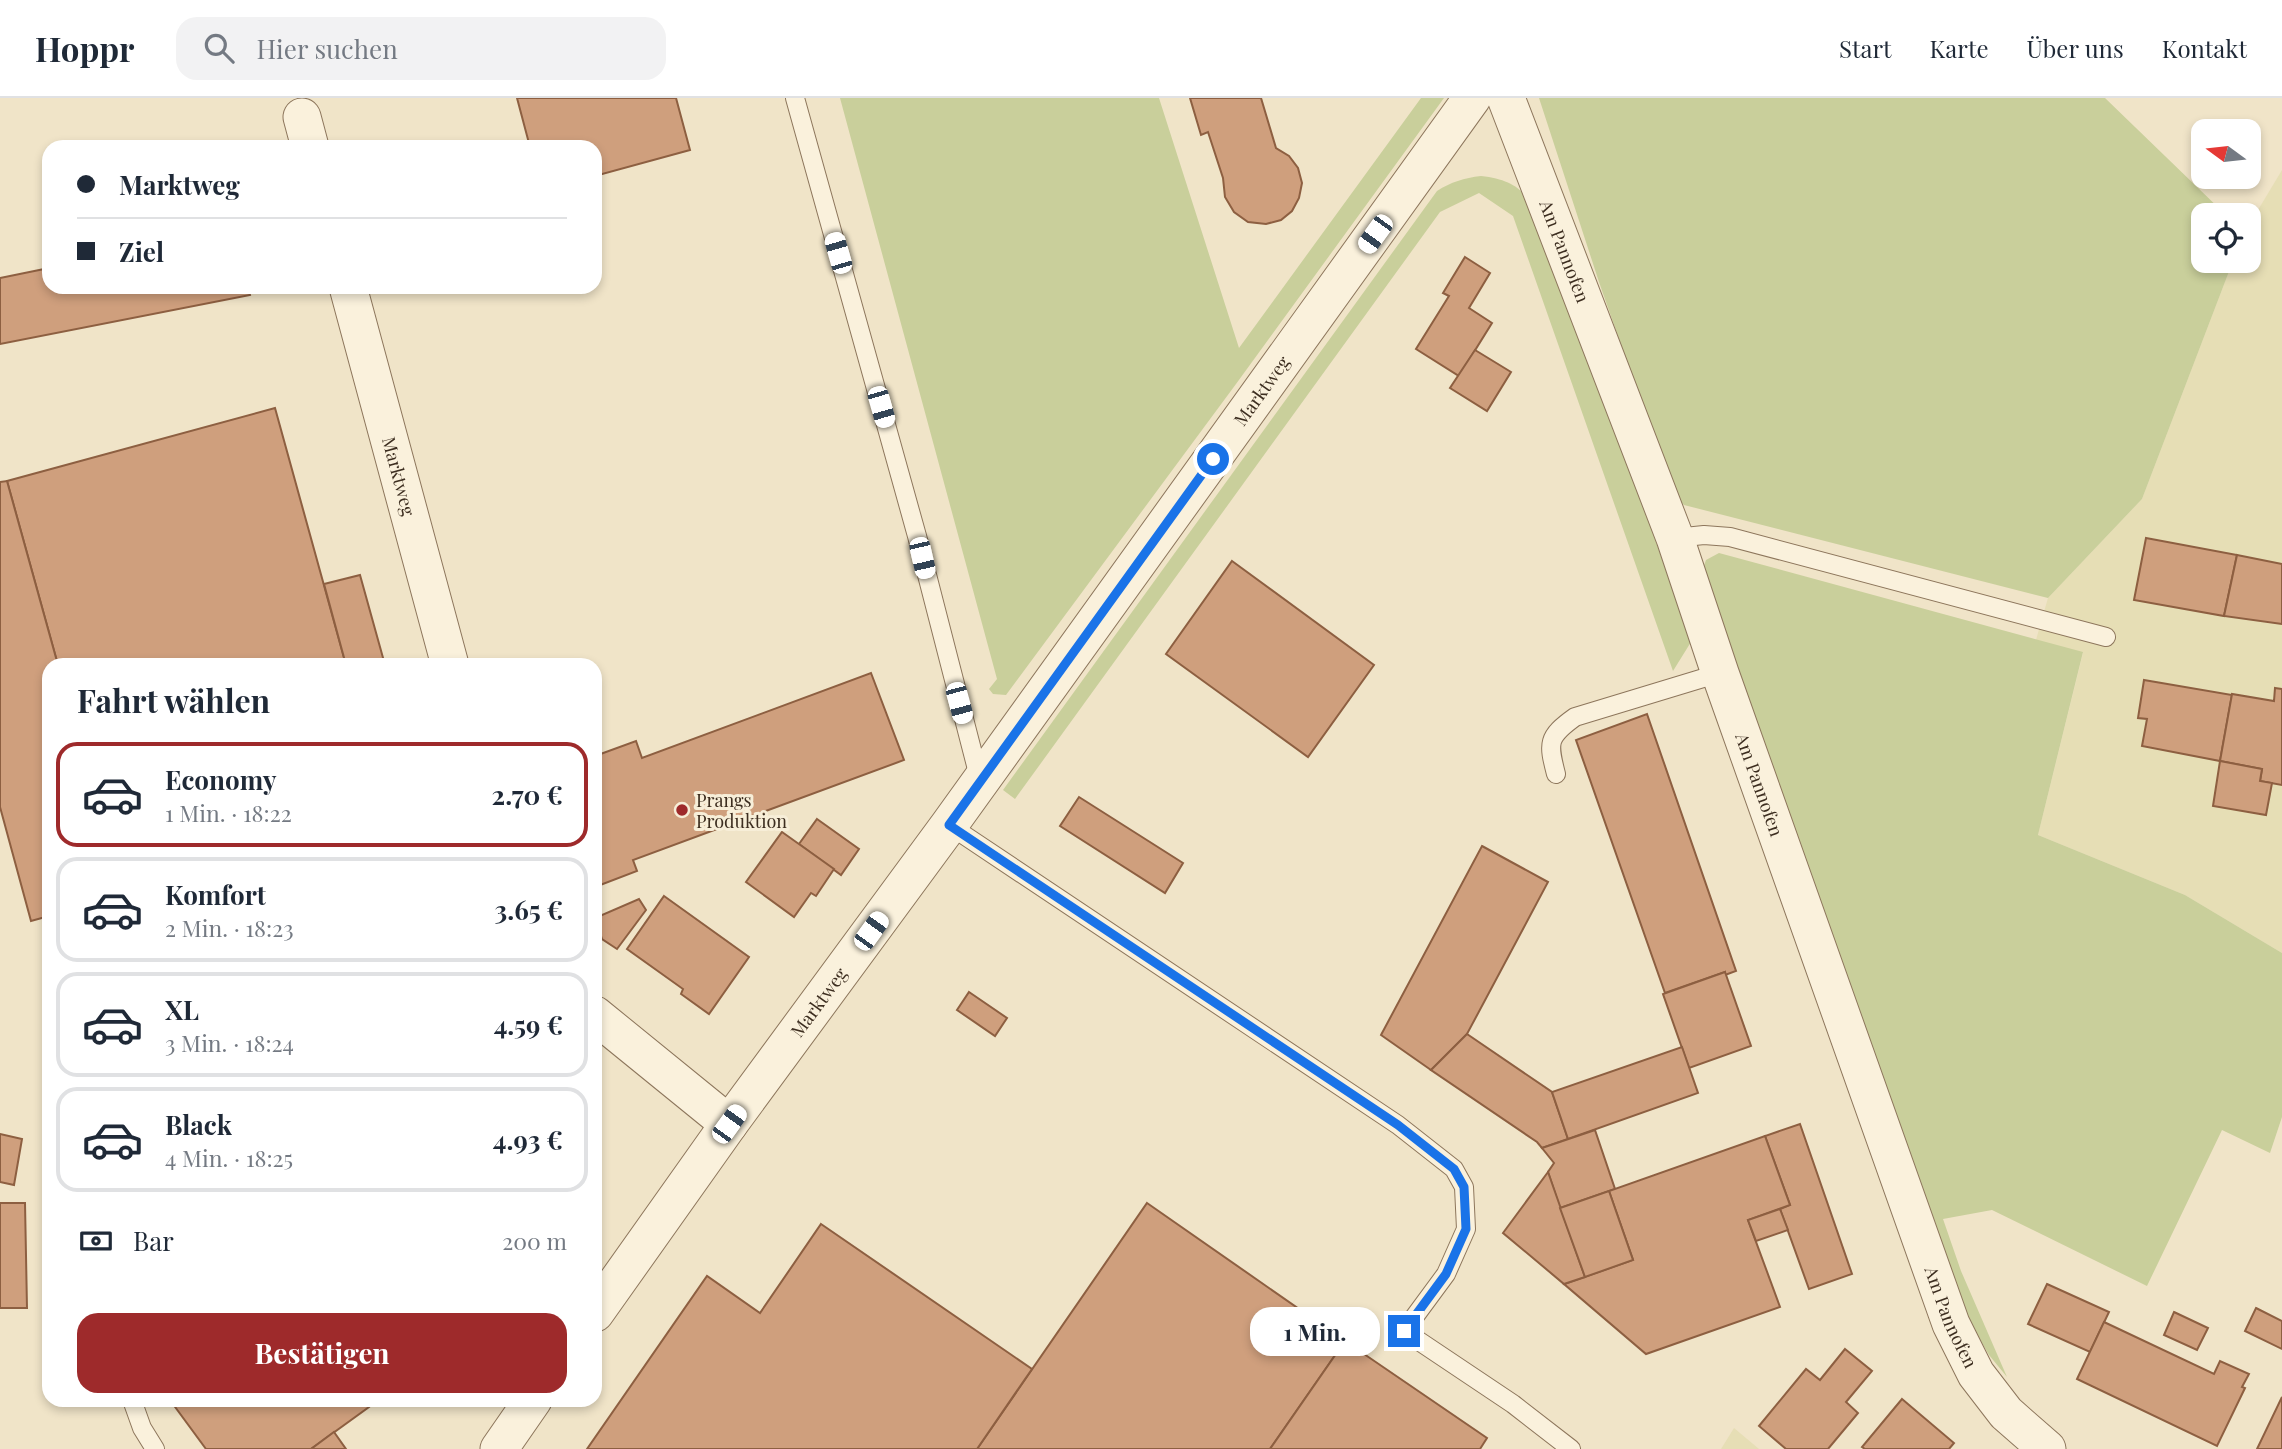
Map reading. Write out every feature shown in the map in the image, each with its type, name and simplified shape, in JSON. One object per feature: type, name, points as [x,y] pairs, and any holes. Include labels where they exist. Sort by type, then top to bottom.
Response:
[{"type":"street","name":"Marktweg","points":[[602,1303],[1472,98]]},
{"type":"street","name":"Am Pannofen","points":[[1506,98],[1675,538],[1720,673],[1951,1324],[1976,1374],[2007,1413],[2047,1449]]},
{"type":"street","name":"Marktweg","points":[[350,294],[448,658]]},
{"type":"street","points":[[602,1020],[729,1124]]},
{"type":"street","points":[[499,1449],[528,1407]]},
{"type":"lane","points":[[795,98],[917,536],[980,781]]},
{"type":"lane","points":[[1675,538],[1704,535],[1730,537],[2106,637]]},
{"type":"lane","points":[[1556,774],[1550,743],[1563,725],[1575,717],[1720,673]]},
{"type":"lane","points":[[949,825],[1398,1125],[1454,1169],[1464,1187],[1466,1229],[1446,1274],[1404,1331],[1513,1404],[1571,1449]]},
{"type":"lane","points":[[134,1407],[142,1428],[155,1449]]},
{"type":"shaded area","points":[[2282,170],[2282,953],[2185,895],[2038,835],[2083,653],[2036,640],[2048,598],[2142,499],[2228,273],[2261,273],[2261,205]]},
{"type":"shaded area","points":[[1734,1428],[1759,1449],[1721,1449]]},
{"type":"green space","points":[[840,98],[1159,98],[1239,348],[1421,98],[1444,98],[1006,695],[993,694],[989,689],[997,679]]},
{"type":"green space","points":[[1539,98],[2105,98],[2191,181],[2191,189],[2199,189],[2214,203],[2191,203],[2191,273],[2228,273],[2142,499],[2048,598],[1684,505],[1674,496],[1599,282]]},
{"type":"green space","points":[[1481,176],[1512,184],[1519,189],[1544,221],[1691,642],[1673,671],[1513,216],[1479,193],[1440,212],[1015,799],[1003,790],[1437,191],[1458,181]]},
{"type":"green space","points":[[1719,553],[2083,652],[2038,835],[2185,895],[2282,953],[2282,1117],[2270,1153],[2222,1130],[2147,1286],[1992,1210],[1943,1219],[1961,1271],[2007,1377],[1989,1355],[1962,1309],[1702,571],[1706,560]]},
{"type":"building","points":[[517,98],[676,98],[690,150],[602,174],[602,140],[528,140]]},
{"type":"building","points":[[1190,98],[1261,98],[1276,148],[1289,156],[1298,168],[1302,183],[1299,198],[1292,211],[1281,220],[1266,224],[1248,222],[1234,212],[1225,197],[1223,178],[1208,132],[1201,135]]},
{"type":"building","points":[[1465,257],[1490,273],[1469,308],[1492,323],[1459,376],[1416,349],[1449,296],[1443,293]]},
{"type":"building","points":[[42,269],[42,294],[250,295],[0,344],[0,278]]},
{"type":"building","points":[[1475,350],[1511,372],[1487,411],[1450,388]]},
{"type":"building","points":[[275,408],[344,658],[56,658],[7,481]]},
{"type":"building","points":[[7,481],[56,658],[42,658],[42,918],[31,921],[0,807],[0,482]]},
{"type":"building","points":[[2146,538],[2237,555],[2224,616],[2134,600]]},
{"type":"building","points":[[2237,555],[2282,564],[2282,624],[2224,616]]},
{"type":"building","points":[[1232,561],[1374,665],[1308,757],[1166,654]]},
{"type":"building","points":[[360,575],[383,658],[344,658],[324,584]]},
{"type":"building","name":"Prangs Produktion","points":[[871,673],[904,760],[633,860],[637,871],[602,884],[602,753],[636,741],[642,758]]},
{"type":"building","points":[[2144,680],[2232,695],[2220,761],[2142,746],[2147,719],[2138,718]]},
{"type":"building","points":[[2275,688],[2282,689],[2282,785],[2260,781],[2262,769],[2220,761],[2232,694],[2274,701]]},
{"type":"building","points":[[1647,714],[1736,971],[1725,975],[1725,972],[1665,993],[1576,740]]},
{"type":"building","points":[[2220,761],[2262,769],[2260,781],[2272,783],[2266,815],[2213,806]]},
{"type":"building","points":[[1079,797],[1183,863],[1165,893],[1060,826]]},
{"type":"building","points":[[817,819],[859,849],[841,875],[799,844]]},
{"type":"building","points":[[782,832],[834,869],[816,896],[811,893],[794,917],[746,882]]},
{"type":"building","points":[[1482,846],[1548,882],[1467,1034],[1431,1070],[1381,1035]]},
{"type":"building","points":[[664,896],[749,957],[709,1014],[681,994],[683,989],[627,949]]},
{"type":"building","points":[[639,899],[646,910],[617,949],[602,939],[602,915]]},
{"type":"building","points":[[1725,972],[1751,1046],[1689,1068],[1663,994]]},
{"type":"building","points":[[969,992],[1007,1018],[995,1036],[957,1010]]},
{"type":"building","points":[[1467,1034],[1552,1092],[1568,1139],[1542,1148],[1431,1070]]},
{"type":"building","points":[[1682,1047],[1698,1093],[1568,1139],[1552,1092]]},
{"type":"building","points":[[1800,1124],[1852,1274],[1809,1289],[1780,1209],[1790,1205],[1765,1136]]},
{"type":"building","points":[[1595,1130],[1615,1189],[1560,1208],[1548,1172],[1554,1163],[1542,1148]]},
{"type":"building","points":[[0,1134],[22,1139],[14,1185],[0,1182]]},
{"type":"building","points":[[1765,1136],[1790,1205],[1748,1220],[1780,1307],[1646,1354],[1564,1284],[1633,1260],[1609,1191]]},
{"type":"building","points":[[1548,1172],[1585,1277],[1564,1284],[1503,1233]]},
{"type":"building","points":[[1609,1191],[1633,1260],[1585,1277],[1560,1208]]},
{"type":"building","points":[[0,1203],[25,1203],[27,1308],[0,1308]]},
{"type":"building","points":[[1147,1203],[1345,1341],[1270,1449],[977,1449]]},
{"type":"building","points":[[1780,1209],[1788,1230],[1756,1241],[1748,1220]]},
{"type":"building","points":[[821,1224],[1032,1369],[977,1449],[587,1449],[707,1276],[760,1313]]},
{"type":"building","points":[[2047,1284],[2109,1312],[2090,1352],[2028,1324]]},
{"type":"building","points":[[2256,1308],[2282,1321],[2282,1349],[2245,1331]]},
{"type":"building","points":[[2174,1312],[2208,1328],[2197,1350],[2164,1335]]},
{"type":"building","points":[[2104,1322],[2214,1374],[2220,1361],[2249,1374],[2217,1446],[2077,1379]]},
{"type":"building","points":[[1345,1341],[1487,1438],[1480,1449],[1270,1449]]},
{"type":"building","points":[[1845,1349],[1872,1371],[1846,1402],[1858,1413],[1828,1449],[1786,1449],[1759,1426],[1806,1369],[1820,1380]]},
{"type":"building","points":[[2282,1397],[2282,1449],[2257,1449]]},
{"type":"building","points":[[1902,1399],[1954,1443],[1949,1449],[1862,1447]]},
{"type":"building","points":[[175,1407],[369,1407],[311,1449],[206,1449]]},
{"type":"building","points":[[334,1432],[346,1449],[311,1449]]},
{"type":"place","name":"Prangs Produktion","points":[[682,810]]},
{"type":"route","points":[[1213,459],[949,825],[1398,1125],[1454,1169],[1464,1187],[1466,1229],[1446,1274],[1404,1331]]}]
